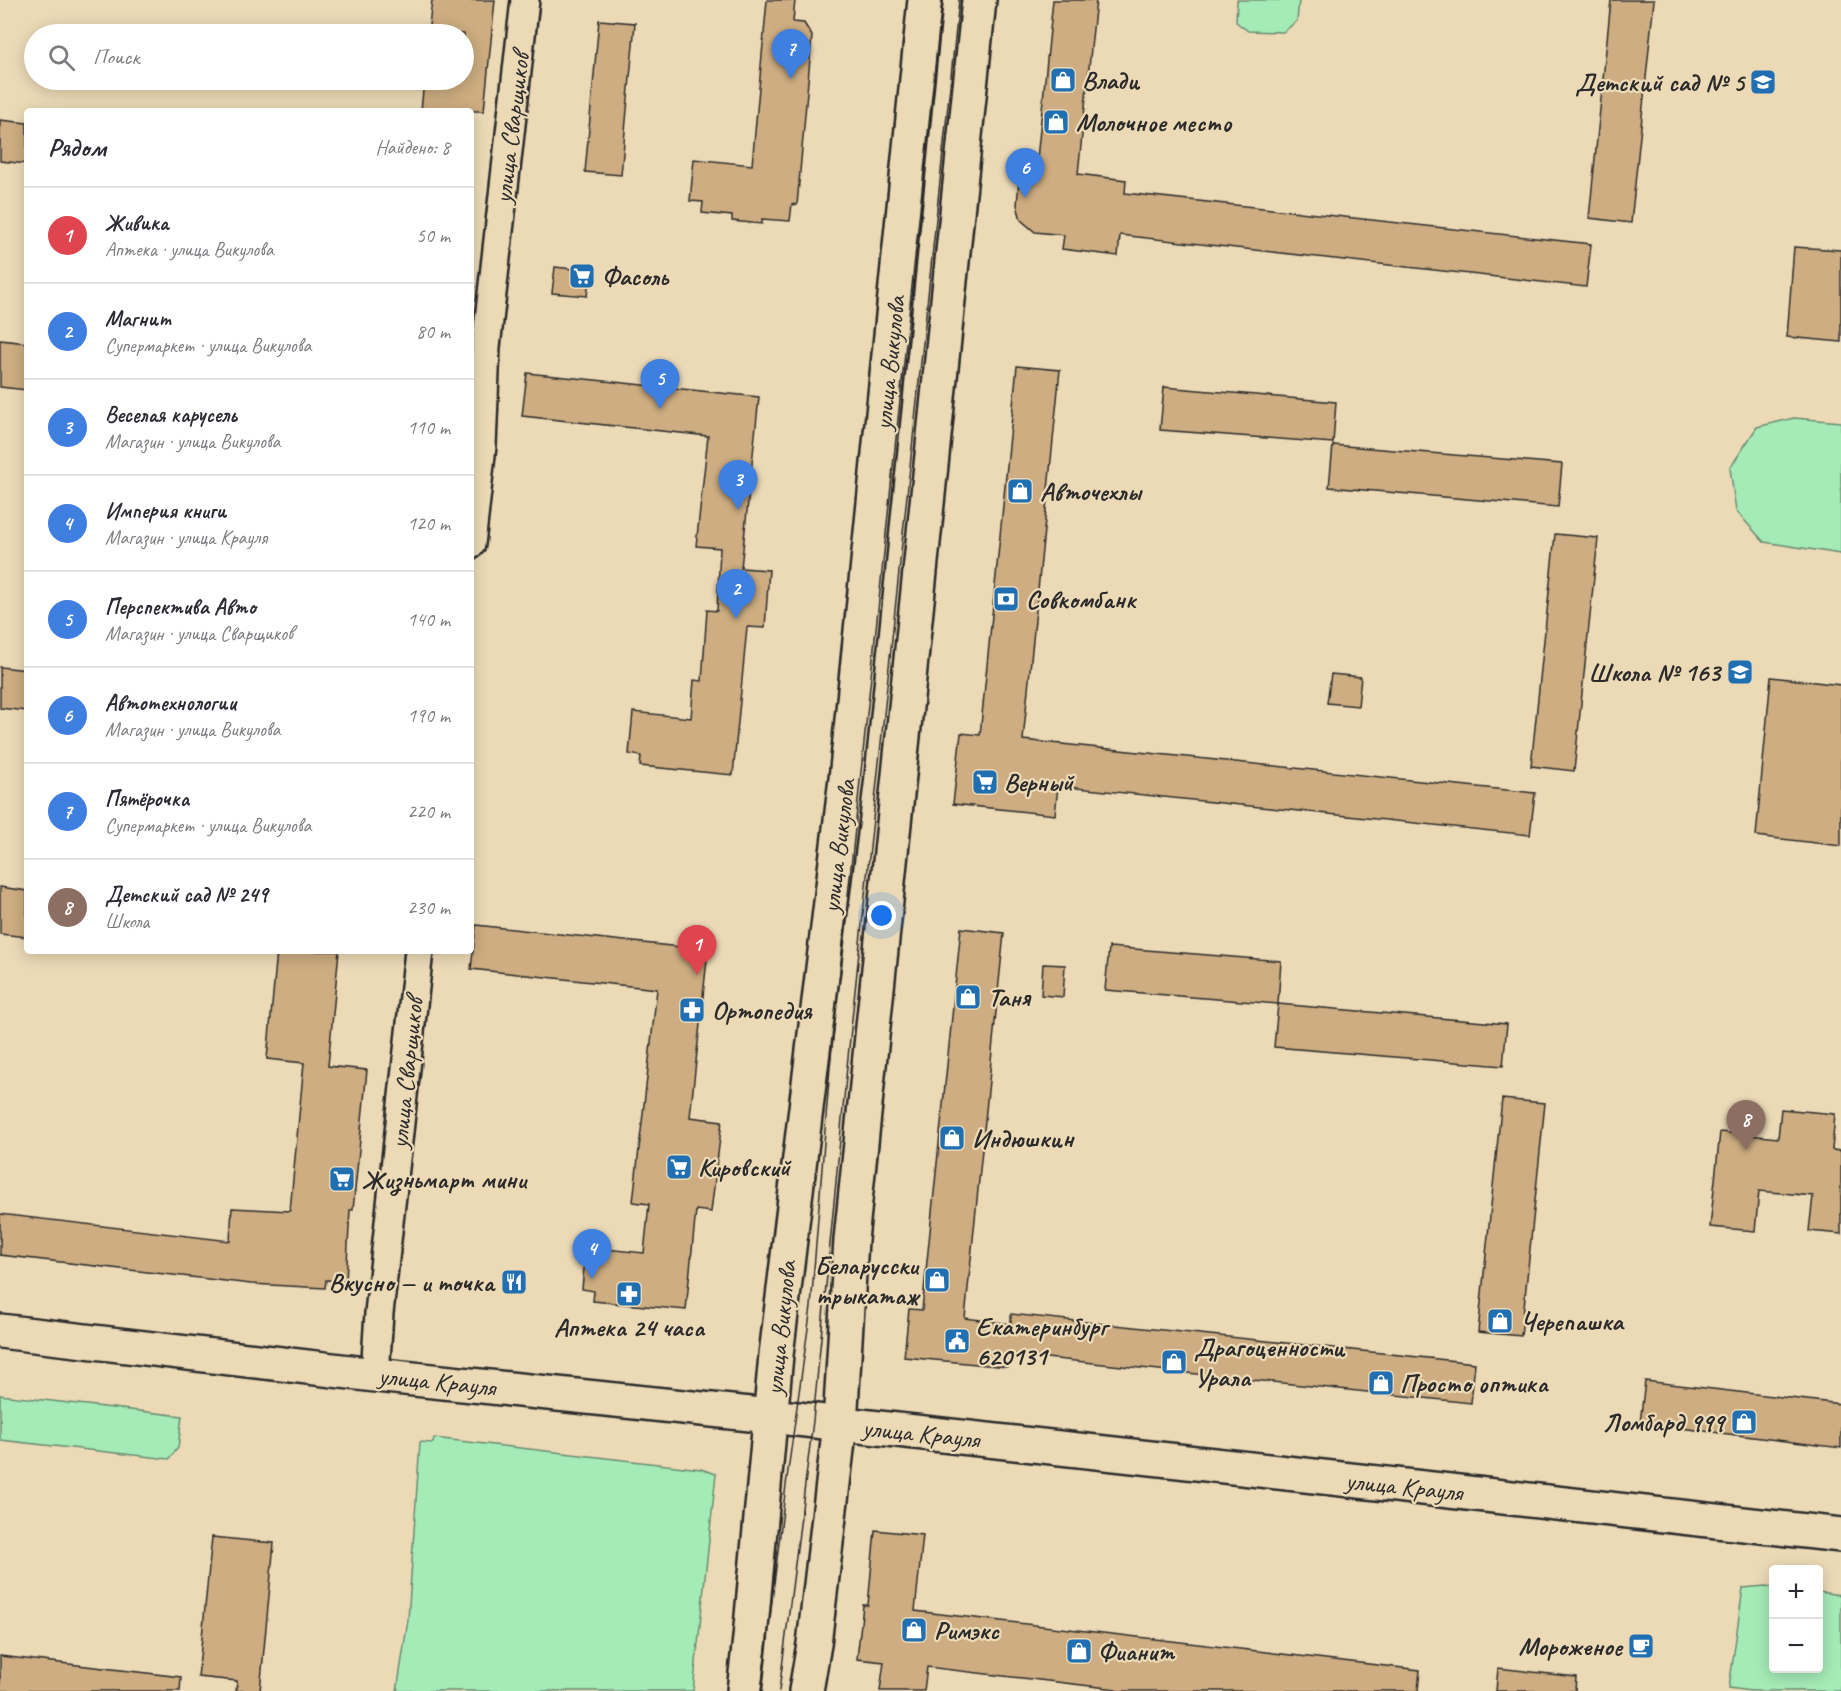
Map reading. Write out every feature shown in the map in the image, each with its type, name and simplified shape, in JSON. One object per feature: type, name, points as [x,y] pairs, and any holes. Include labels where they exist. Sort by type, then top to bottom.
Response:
[{"type":"street","name":"улица Сварщиков","points":[[474,517],[482,446],[486,346],[525,0]]},
{"type":"street","name":"улица Викулова","points":[[744,1691],[777,1344],[846,780],[925,0]]},
{"type":"street","name":"улица Викулова","points":[[806,1691],[814,1644],[840,1424],[851,1240],[979,0]]},
{"type":"street","name":"улица Сварщиков","points":[[375,1375],[379,1313],[419,954]]},
{"type":"street","name":"улица Крауля","points":[[0,1331],[375,1375],[770,1416],[1841,1535]]},
{"type":"green space","points":[[1237,0],[1299,0],[1297,21],[1283,32],[1248,31],[1236,22]]},
{"type":"green space","points":[[1794,418],[1841,422],[1841,554],[1764,542],[1736,511],[1730,468],[1757,427]]},
{"type":"green space","points":[[0,1395],[182,1416],[178,1448],[169,1459],[0,1440]]},
{"type":"green space","points":[[434,1438],[701,1469],[716,1474],[693,1691],[397,1691],[408,1620],[420,1442],[433,1443]]},
{"type":"green space","points":[[1769,1586],[1769,1673],[1823,1673],[1823,1593],[1841,1595],[1841,1691],[1751,1691],[1729,1688],[1743,1588]]},
{"type":"building","points":[[432,0],[495,0],[484,111],[474,111],[474,108],[421,108],[423,90],[474,90],[474,24],[429,24]]},
{"type":"building","points":[[767,0],[795,0],[793,22],[804,23],[812,36],[797,205],[792,204],[790,221],[762,219],[762,224],[732,221],[732,216],[702,213],[703,202],[690,201],[694,159],[752,165]]},
{"type":"building","points":[[1053,0],[1096,0],[1078,174],[1126,180],[1125,193],[1591,244],[1586,287],[1120,235],[1118,256],[1062,249],[1064,235],[1035,232],[1021,220],[1017,205],[1020,167],[1036,169]]},
{"type":"building","points":[[1611,0],[1654,0],[1631,223],[1589,218]]},
{"type":"building","points":[[599,20],[635,23],[621,175],[585,172]]},
{"type":"building","points":[[0,120],[24,123],[24,164],[0,161]]},
{"type":"building","points":[[1794,247],[1841,250],[1841,342],[1787,337]]},
{"type":"building","points":[[555,267],[590,271],[587,296],[552,293]]},
{"type":"building","points":[[0,340],[24,343],[24,390],[0,387]]},
{"type":"building","points":[[1017,366],[1060,370],[1023,740],[1535,793],[1530,835],[1058,786],[1055,815],[953,804],[961,733],[980,735]]},
{"type":"building","points":[[527,373],[759,397],[741,568],[769,570],[765,628],[747,627],[733,775],[640,766],[641,756],[629,754],[633,712],[691,718],[694,680],[702,681],[707,610],[717,611],[720,548],[696,546],[708,436],[522,416]]},
{"type":"building","points":[[1164,387],[1336,402],[1333,443],[1160,430]]},
{"type":"building","points":[[1333,445],[1562,464],[1558,507],[1329,487]]},
{"type":"building","points":[[1555,534],[1598,538],[1574,771],[1531,766]]},
{"type":"building","points":[[0,667],[24,670],[24,711],[0,708]]},
{"type":"building","points":[[1331,674],[1361,677],[1358,706],[1327,703]]},
{"type":"building","points":[[1771,677],[1841,685],[1841,846],[1756,836]]},
{"type":"building","points":[[0,887],[24,891],[24,937],[0,934]]},
{"type":"building","points":[[476,925],[708,950],[690,1117],[722,1121],[711,1212],[696,1210],[686,1310],[593,1301],[594,1291],[582,1289],[586,1247],[644,1253],[649,1204],[633,1202],[657,989],[471,969]]},
{"type":"building","points":[[961,928],[1004,933],[965,1318],[1011,1324],[1011,1314],[1475,1363],[1471,1403],[1008,1354],[1007,1367],[904,1357],[909,1309],[922,1310]]},
{"type":"building","points":[[1109,947],[1281,961],[1278,1004],[1105,990]]},
{"type":"building","points":[[277,954],[339,954],[328,1066],[367,1070],[353,1210],[350,1210],[346,1281],[326,1280],[325,1288],[251,1284],[0,1255],[0,1214],[230,1241],[232,1208],[290,1211],[304,1063],[267,1059]]},
{"type":"building","points":[[1043,964],[1065,965],[1063,997],[1041,995]]},
{"type":"building","points":[[1278,1004],[1507,1024],[1503,1066],[1274,1047]]},
{"type":"building","points":[[1502,1099],[1545,1103],[1521,1336],[1478,1332]]},
{"type":"building","points":[[1781,1109],[1835,1114],[1832,1150],[1841,1151],[1841,1234],[1809,1231],[1813,1196],[1759,1191],[1755,1231],[1710,1227],[1720,1132],[1778,1138]]},
{"type":"building","points":[[1645,1381],[1841,1404],[1841,1448],[1640,1423]]},
{"type":"building","points":[[875,1530],[923,1535],[915,1611],[1420,1670],[1418,1691],[1116,1691],[1116,1689],[927,1667],[924,1691],[880,1691],[884,1662],[857,1659],[863,1605],[868,1605]]},
{"type":"building","points":[[212,1537],[274,1543],[260,1691],[236,1691],[237,1681],[198,1677]]},
{"type":"building","points":[[0,1656],[181,1677],[180,1691],[0,1691]]},
{"type":"building","points":[[1498,1668],[1576,1677],[1575,1691],[1496,1691]]},
{"type":"tram line","points":[[761,1691],[786,1485],[811,1307],[830,1067],[942,0]]},
{"type":"tram line","points":[[779,1691],[813,1421],[847,1067],[959,0]]},
{"type":"place","name":"Пятёрочка","points":[[791,79]]},
{"type":"place","name":"Влади","points":[[1063,80]]},
{"type":"place","name":"Детский сад № 5","points":[[1763,82]]},
{"type":"place","name":"Молочное место","points":[[1056,122]]},
{"type":"place","name":"Автотехнологии","points":[[1025,198]]},
{"type":"place","name":"Фасоль","points":[[582,276]]},
{"type":"place","name":"Перспектива Авто","points":[[660,409]]},
{"type":"place","name":"Авточехлы","points":[[1020,491]]},
{"type":"place","name":"Веселая карусель","points":[[738,510]]},
{"type":"place","name":"Совкомбанк","points":[[1006,599]]},
{"type":"place","name":"Магнит","points":[[736,619]]},
{"type":"place","name":"Школа № 163","points":[[1740,672]]},
{"type":"place","name":"Верный","points":[[985,782]]},
{"type":"place","name":"Живика","points":[[697,975]]},
{"type":"place","name":"Таня","points":[[968,997]]},
{"type":"place","name":"Ортопедия","points":[[692,1010]]},
{"type":"place","name":"Индюшкин","points":[[952,1138]]},
{"type":"place","name":"Детский сад № 249","points":[[1746,1150]]},
{"type":"place","name":"Кировский","points":[[679,1167]]},
{"type":"place","name":"Жизньмарт мини","points":[[342,1179]]},
{"type":"place","name":"Империя книги","points":[[592,1279]]},
{"type":"place","name":"Беларусски трыкатаж","points":[[937,1280]]},
{"type":"place","name":"Вкусно — и точка","points":[[514,1282]]},
{"type":"place","name":"Аптека 24 часа","points":[[629,1294]]},
{"type":"place","name":"Черепашка","points":[[1500,1321]]},
{"type":"place","name":"Екатеринбург 620131","points":[[957,1341]]},
{"type":"place","name":"Драгоценности Урала","points":[[1174,1362]]},
{"type":"place","name":"Просто оптика","points":[[1381,1383]]},
{"type":"place","name":"Ломбард 999","points":[[1744,1422]]},
{"type":"place","name":"Римэкс","points":[[914,1630]]},
{"type":"place","name":"Мороженое","points":[[1641,1646]]},
{"type":"place","name":"Фианит","points":[[1079,1651]]}]
